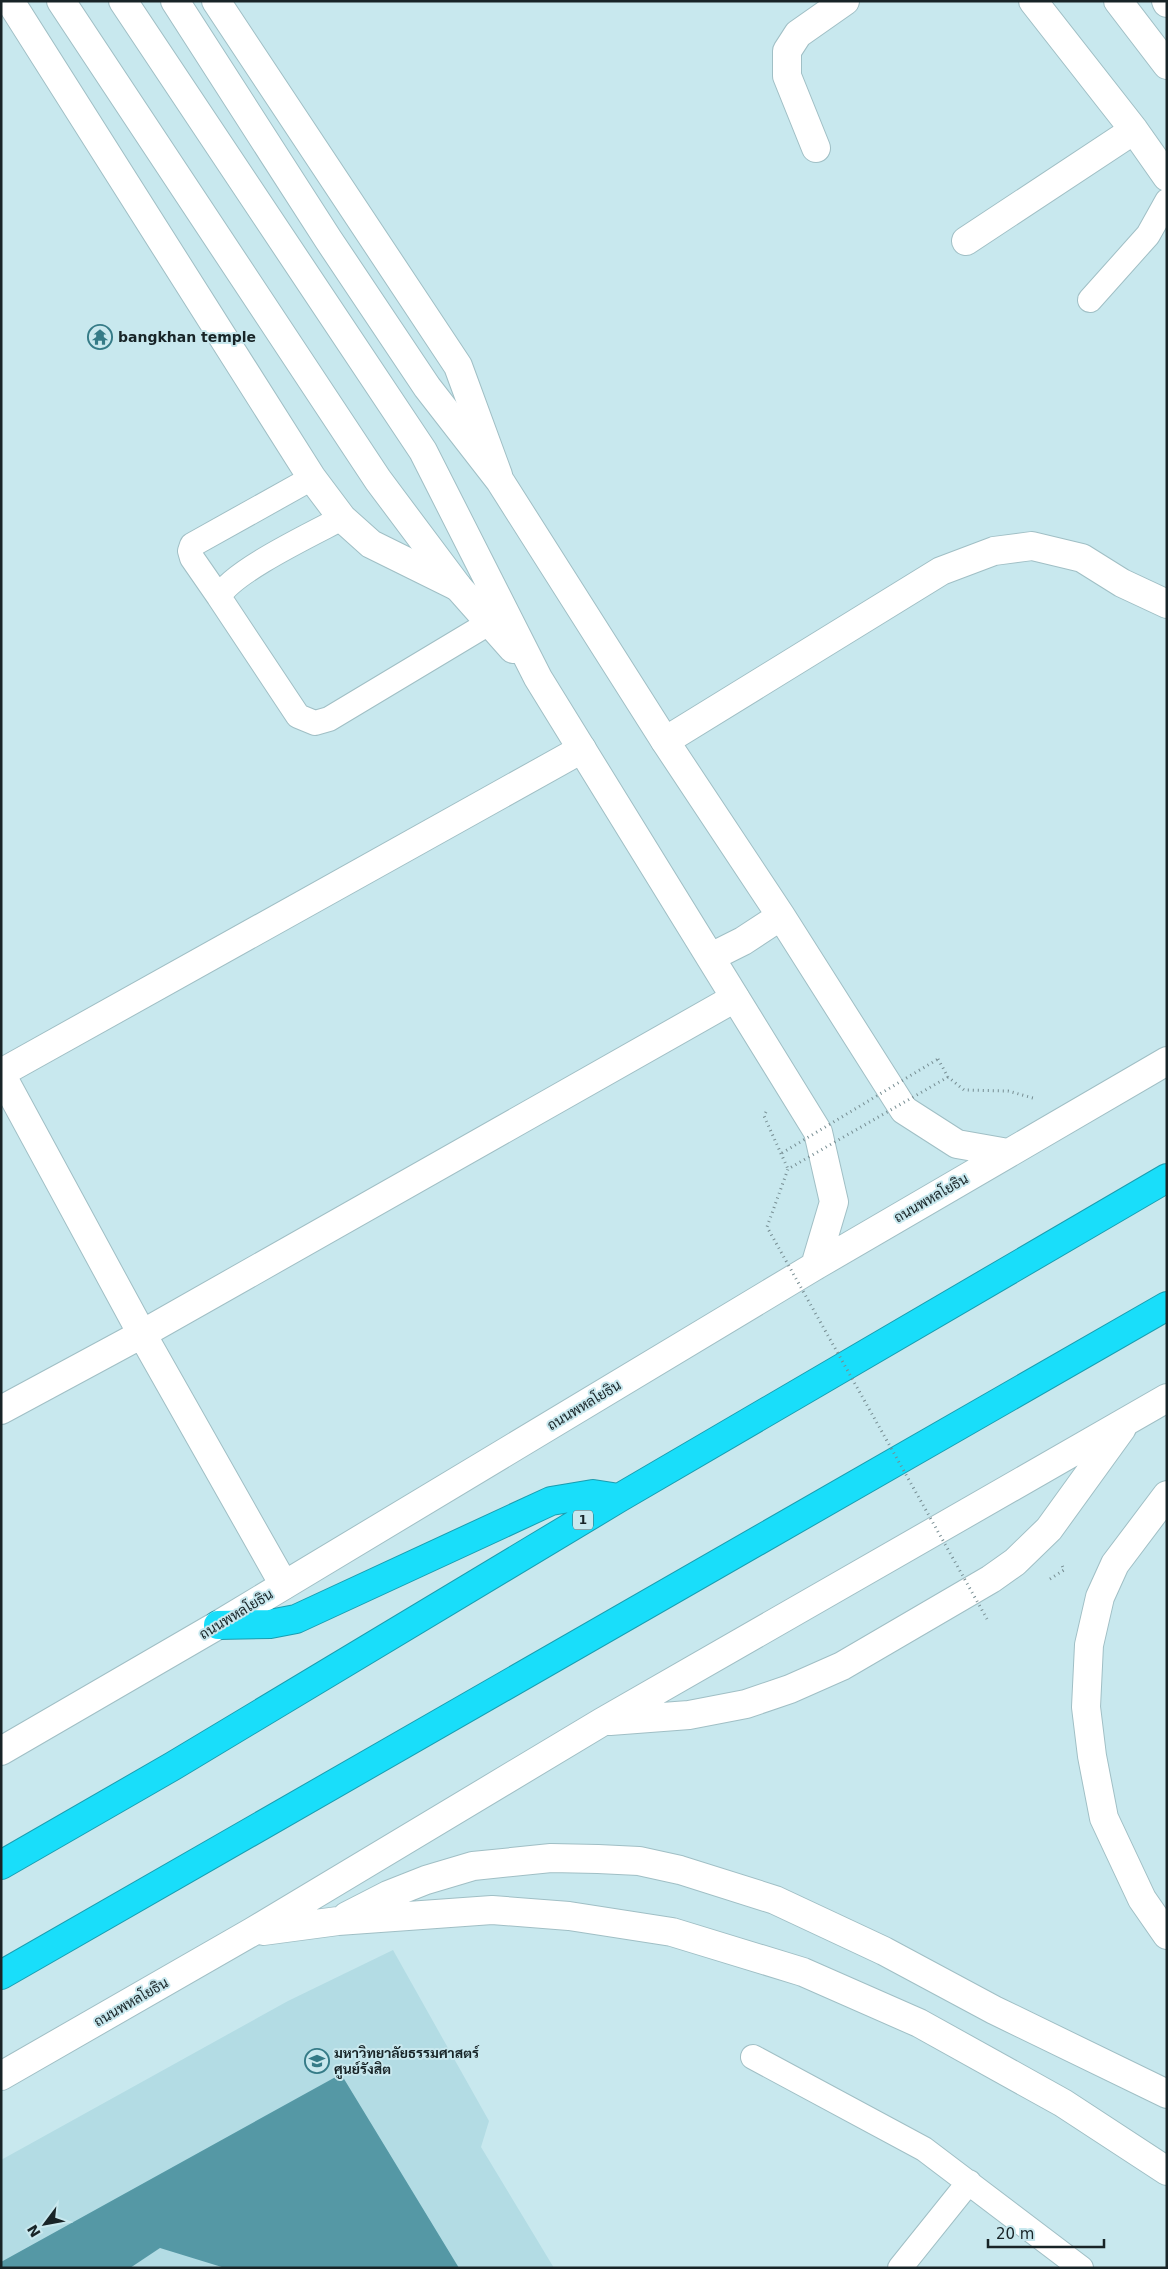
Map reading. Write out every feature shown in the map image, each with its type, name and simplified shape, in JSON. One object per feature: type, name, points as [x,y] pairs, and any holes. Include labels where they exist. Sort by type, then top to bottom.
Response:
[{"type":"highway","name":"1","points":[[1,1865],[173,1766],[619,1498],[1167,1178]]},
{"type":"highway","points":[[1,1975],[1167,1306]]},
{"type":"highway","points":[[218,1625],[270,1624],[296,1619],[551,1501],[593,1494],[619,1498]]},
{"type":"main road","points":[[10,1],[312,478],[342,518],[371,544],[458,587]]},
{"type":"main road","points":[[61,1],[368,462],[378,480],[458,587],[538,678]]},
{"type":"main road","points":[[123,1],[423,452],[538,678],[818,1132],[834,1202],[814,1266]]},
{"type":"main road","points":[[175,1],[328,239],[427,386],[500,481],[904,1110],[957,1144],[1008,1153]]},
{"type":"main road","points":[[216,1],[458,366],[500,481]]},
{"type":"main road","points":[[816,148],[787,76],[787,51],[798,34],[845,1]]},
{"type":"main road","points":[[1033,1],[1134,130],[1167,177]]},
{"type":"main road","points":[[1118,1],[1167,65]]},
{"type":"main road","points":[[966,240],[1134,130]]},
{"type":"main road","points":[[665,740],[941,571],[994,551],[1032,546],[1082,558],[1122,583],[1167,604]]},
{"type":"main road","points":[[284,1585],[142,1334],[1,1073],[582,749]]},
{"type":"main road","points":[[711,957],[743,941],[781,916]]},
{"type":"main road","points":[[1,1410],[142,1334],[735,998]]},
{"type":"main road","name":"ถนนพหลโยธิน","points":[[1,1751],[218,1625],[814,1266],[1167,1061]]},
{"type":"main road","name":"ถนนพหลโยธิน","points":[[1,2076],[252,1932],[602,1722],[1167,1398]]},
{"type":"main road","points":[[602,1722],[689,1715],[746,1704],[790,1689],[842,1666],[992,1579],[1015,1562],[1049,1529],[1127,1421]]},
{"type":"main road","points":[[1167,1495],[1116,1564],[1100,1597],[1089,1645],[1086,1707],[1093,1765],[1104,1818],[1142,1899],[1167,1935]]},
{"type":"main road","points":[[338,1921],[388,1895],[426,1880],[472,1866],[551,1858],[638,1862],[680,1870],[774,1900],[884,1951],[994,2010],[1167,2094]]},
{"type":"main road","points":[[252,1932],[338,1921],[492,1910],[569,1916],[672,1932],[802,1972],[918,2023],[1063,2104],[1167,2170]]},
{"type":"lane","points":[[1090,300],[1148,234],[1167,201]]},
{"type":"lane","points":[[312,478],[192,545],[190,551],[192,558],[298,716],[315,723],[329,718],[489,622]]},
{"type":"lane","points":[[219,597],[223,588],[242,573],[342,518]]},
{"type":"lane","points":[[752,2057],[924,2149],[1081,2268]]},
{"type":"lane","points":[[900,2268],[969,2182]]},
{"type":"path","points":[[987,1619],[768,1228],[788,1169],[782,1153],[938,1059],[948,1077],[964,1090],[1008,1091],[1082,1111]]},
{"type":"path","points":[[788,1169],[948,1077]]},
{"type":"shaded area","name":"มหาวิทยาลัยธรรมศาสตร์ ศูนย์รังสิต","points":[[393,1950],[489,2121],[481,2147],[554,2268],[1,2268],[1,2160],[288,2001]]},
{"type":"shaded area","points":[[341,2074],[459,2268],[225,2268],[160,2248],[130,2268],[1,2268],[1,2262]]},
{"type":"place","name":"bangkhan temple","points":[[100,337]]},
{"type":"place","name":"มหาวิทยาลัยธรรมศาสตร์ ศูนย์รังสิต","points":[[317,2061]]}]
